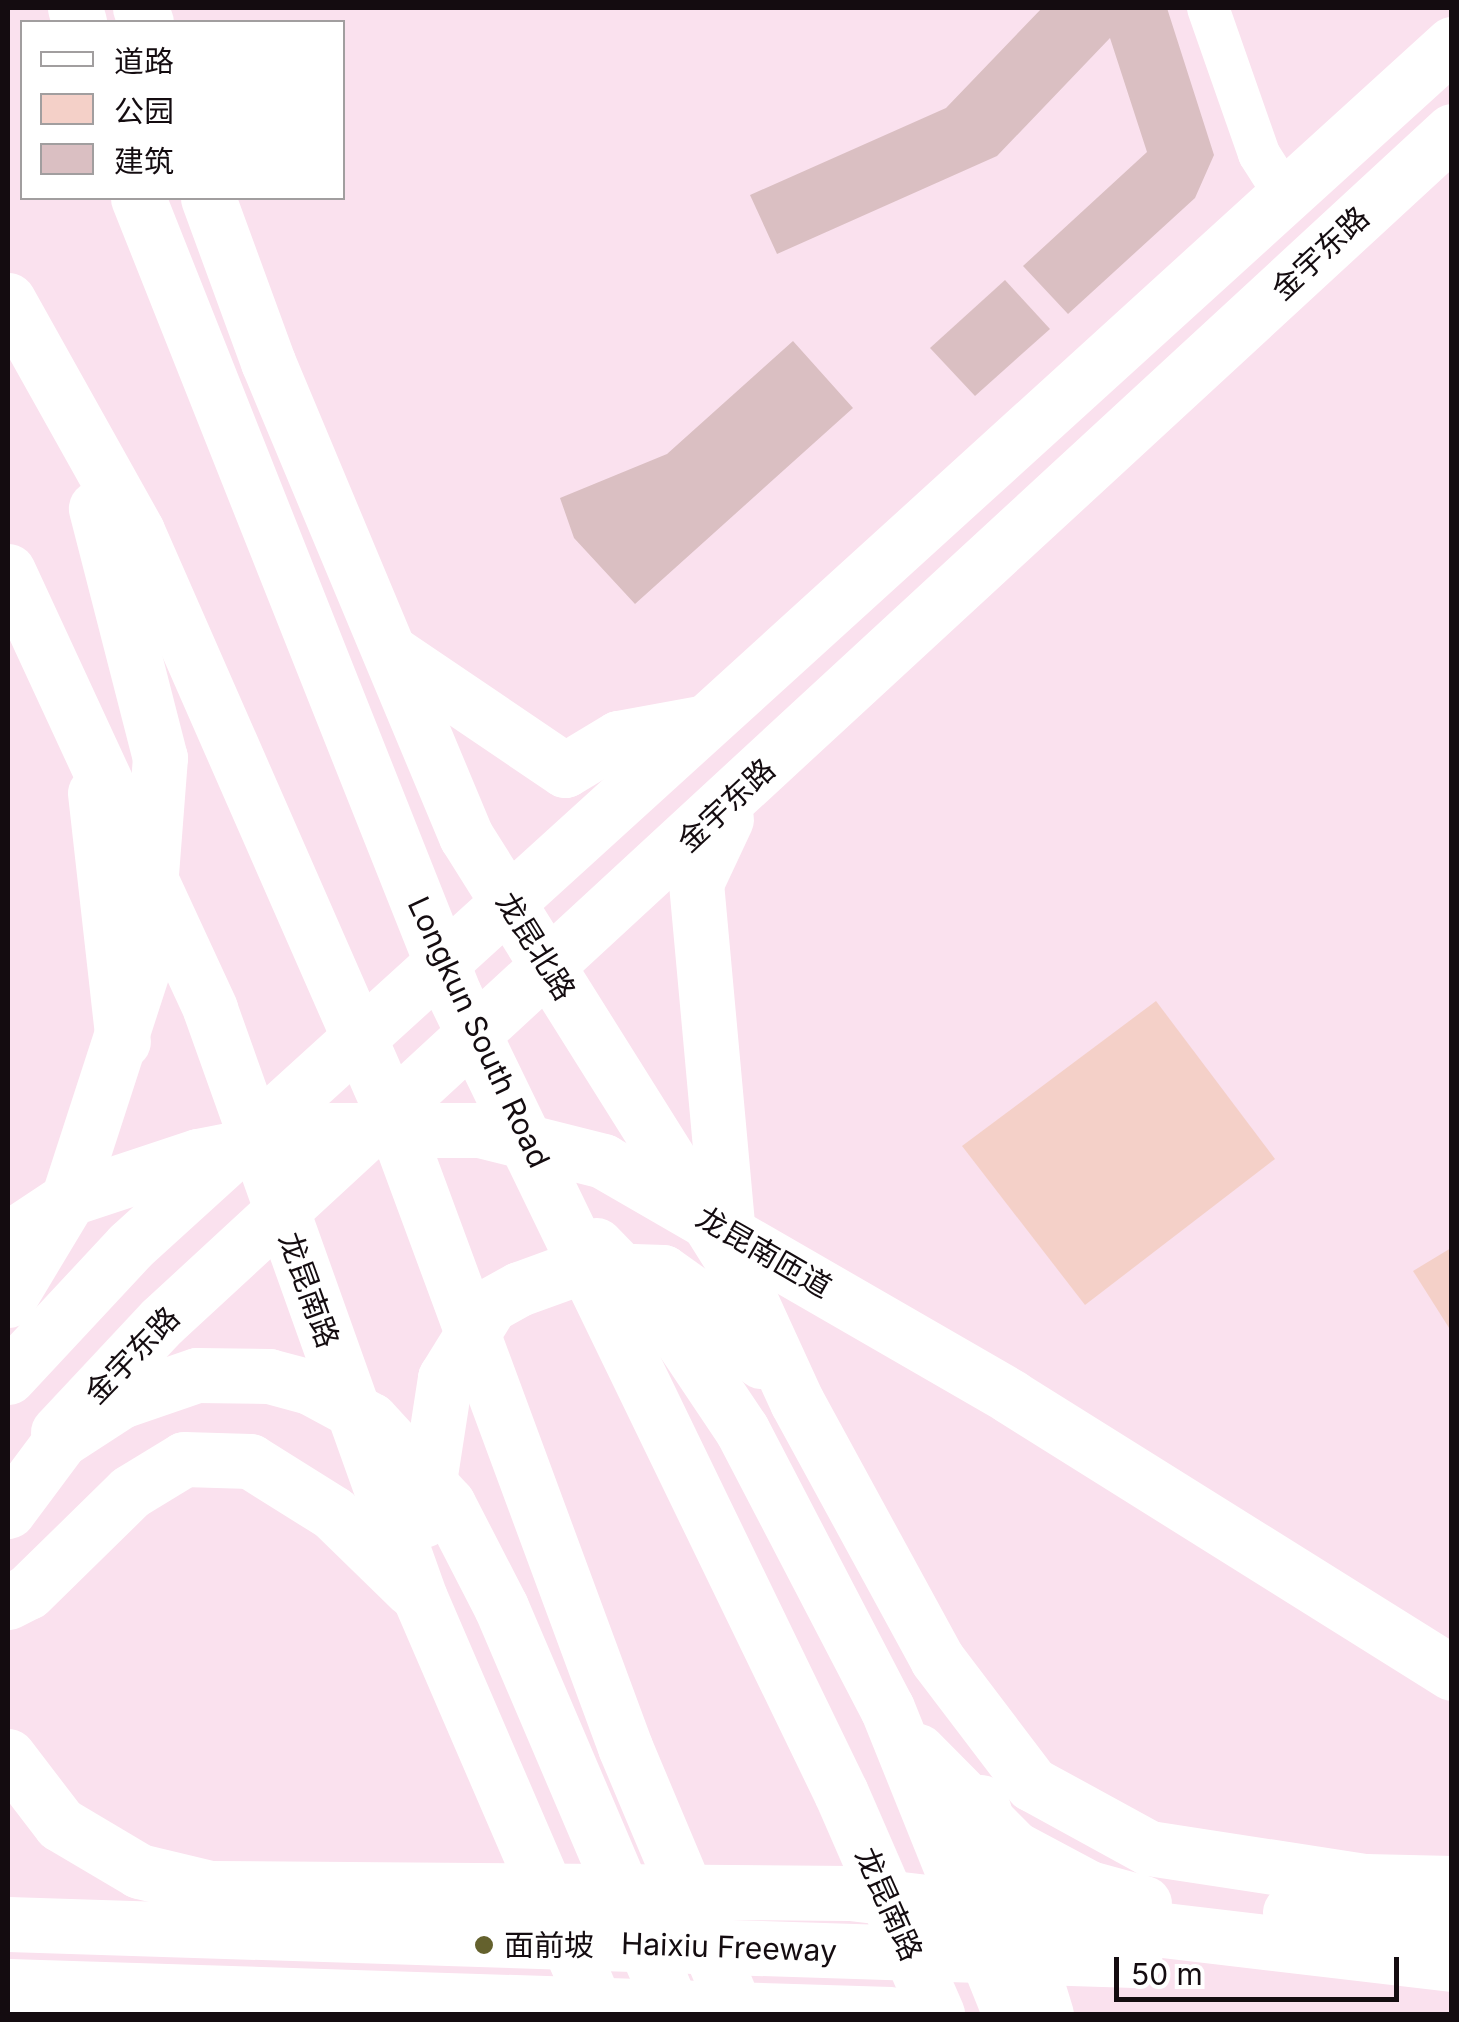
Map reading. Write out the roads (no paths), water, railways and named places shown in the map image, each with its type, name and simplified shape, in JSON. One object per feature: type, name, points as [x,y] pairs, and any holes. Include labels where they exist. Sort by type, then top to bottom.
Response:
[{"type":"main road","points":[[21,1363],[252,1135],[1452,44]]},
{"type":"main road","name":"金宇东路","points":[[8,1485],[162,1321],[551,969],[1452,131]]},
{"type":"main road","name":"Longkun South Road","points":[[139,200],[244,482],[454,994],[566,1214],[840,1793]]},
{"type":"main road","name":"龙昆北路","points":[[209,200],[268,362],[394,654],[466,836],[730,1258],[797,1402],[937,1659]]},
{"type":"main road","points":[[8,300],[137,530],[386,1097],[625,1747],[738,2014]]},
{"type":"main road","points":[[8,1300],[67,1202],[144,964],[160,758],[69,408]]},
{"type":"main road","name":"龙昆南路","points":[[8,570],[210,1009],[420,1598],[588,2009]]},
{"type":"main road","points":[[394,654],[565,770],[618,738],[706,722]]},
{"type":"main road","points":[[21,1363],[80,1112],[126,1065],[89,741]]},
{"type":"main road","points":[[730,1258],[696,883],[738,793]]},
{"type":"main road","name":"龙昆南匝道","points":[[8,1238],[86,1192],[198,1156],[332,1130],[480,1130],[603,1161],[1011,1397],[1452,1673]]},
{"type":"main road","points":[[566,1214],[667,1318],[742,1430],[887,1708],[1010,2014]]},
{"type":"main road","points":[[420,1598],[424,1499],[445,1378],[490,1305],[519,1289],[574,1269],[663,1272],[716,1310],[797,1402]]},
{"type":"main road","points":[[8,1511],[61,1440],[121,1400],[197,1374],[269,1376],[310,1387],[392,1436],[448,1504],[502,1608],[675,2014]]},
{"type":"main road","points":[[8,1602],[28,1592],[130,1492],[184,1460],[250,1461],[333,1512],[420,1598]]},
{"type":"main road","points":[[937,1659],[1032,1784],[1149,1848],[1365,1881],[1452,1883]]},
{"type":"main road","points":[[937,1659],[1046,2014]]},
{"type":"main road","points":[[887,1708],[975,1815],[1060,1875],[1139,1903],[1452,1919]]},
{"type":"main road","points":[[8,1756],[60,1824],[139,1871],[210,1888],[850,1893],[1452,1967]]},
{"type":"main road","name":"龙昆南路","points":[[840,1793],[937,2014]]},
{"type":"main road","points":[[8,1924],[18,1942],[150,2014]]},
{"type":"main road","name":"Haixiu Freeway","points":[[8,1924],[1452,1967]]},
{"type":"main road","name":"Haixiu Freeway","points":[[8,1986],[891,2014]]},
{"type":"street","points":[[1208,8],[1258,154],[1285,195]]},
{"type":"place","name":"面前坡","points":[[484,1945]]}]
